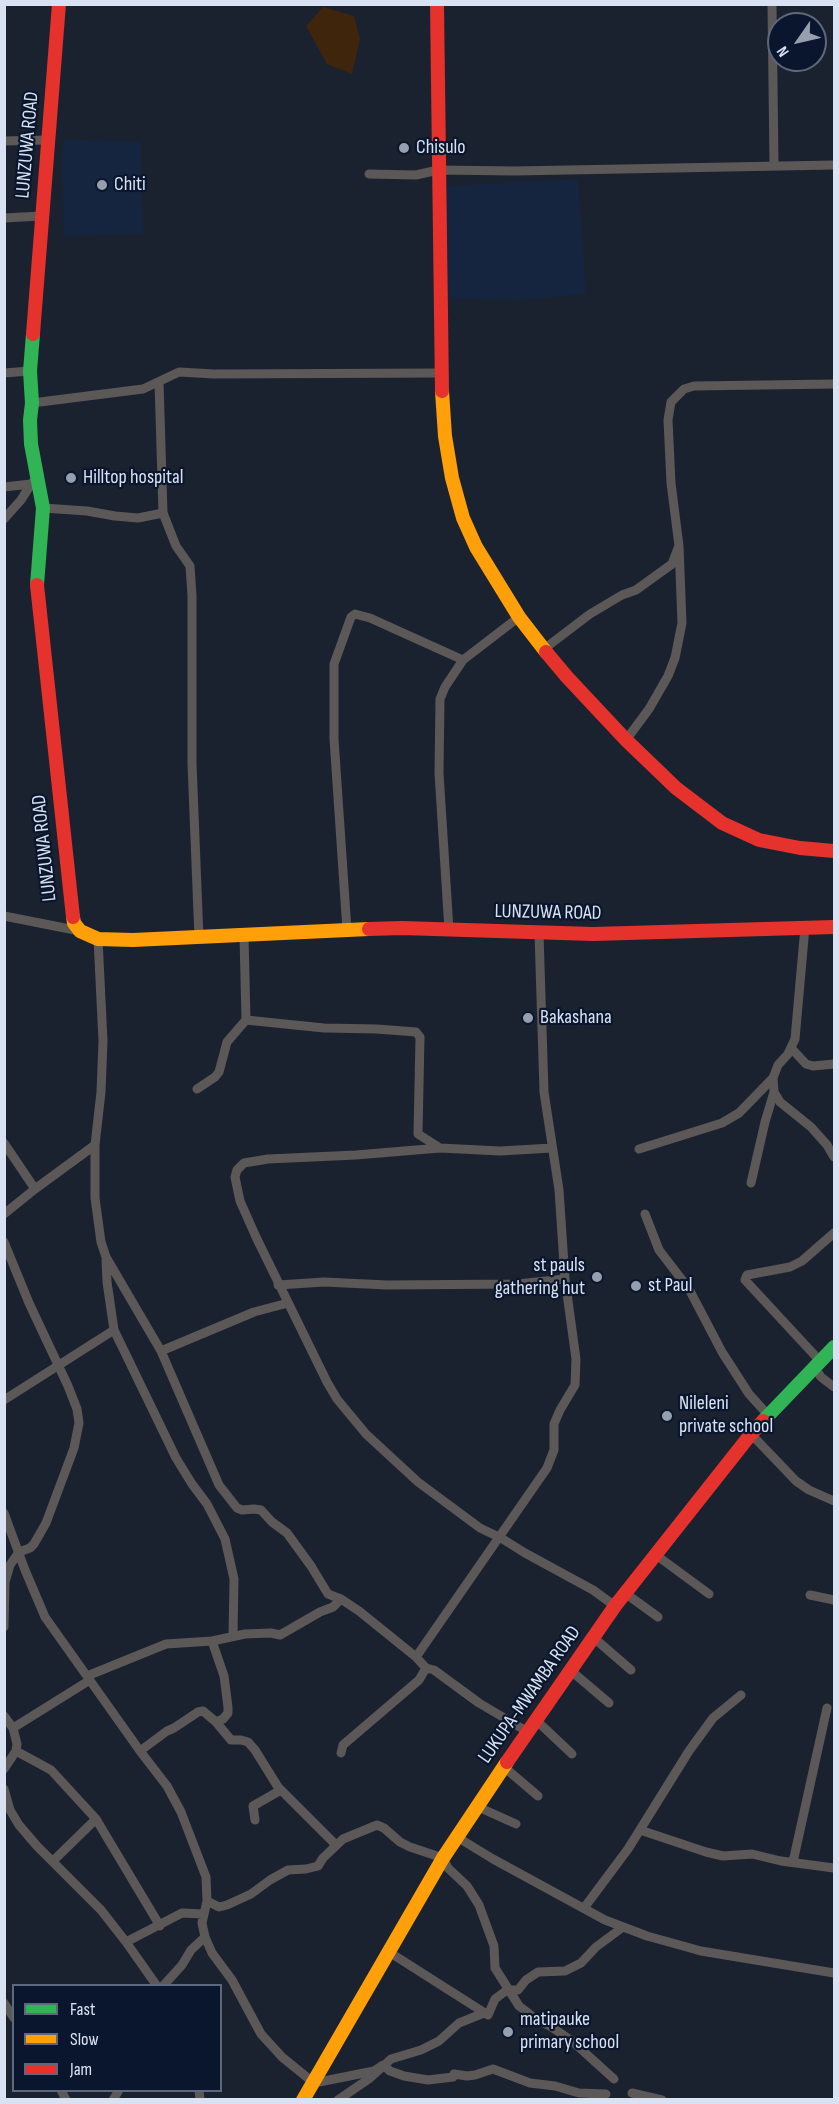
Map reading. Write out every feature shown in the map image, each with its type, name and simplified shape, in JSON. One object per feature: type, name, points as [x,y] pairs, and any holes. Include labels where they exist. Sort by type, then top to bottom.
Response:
[{"type":"street","name":"LUNZUWA ROAD","points":[[59,4],[30,371],[32,403],[30,420],[34,481],[43,508],[38,583],[44,657],[72,914],[74,923],[80,931],[98,939],[200,938],[402,928],[593,934],[834,927]]},
{"type":"street","points":[[437,4],[441,373],[445,436],[452,478],[463,518],[476,547],[519,617],[544,649],[626,740],[676,788],[722,823],[759,840],[800,848],[834,851]]},
{"type":"street","points":[[772,4],[774,165]]},
{"type":"street","points":[[4,141],[49,140]]},
{"type":"street","points":[[369,174],[422,175],[438,170],[515,171],[834,165]]},
{"type":"street","points":[[4,218],[41,216]]},
{"type":"street","points":[[4,373],[30,371]]},
{"type":"street","points":[[32,403],[131,391],[159,382],[179,372],[214,374],[441,373]]},
{"type":"street","points":[[159,382],[163,513],[176,546],[190,566],[192,764],[200,938]]},
{"type":"street","points":[[626,740],[649,709],[668,676],[675,658],[682,616],[679,546],[671,483],[668,420],[671,402],[684,388],[694,386],[834,384]]},
{"type":"street","points":[[4,487],[34,481]]},
{"type":"street","points":[[4,519],[34,481]]},
{"type":"street","points":[[43,508],[138,518],[163,513]]},
{"type":"street","points":[[544,649],[590,614],[622,595],[636,590],[672,564],[679,546]]},
{"type":"street","points":[[347,930],[334,739],[334,664],[351,617],[355,614],[370,618],[463,660]]},
{"type":"street","points":[[449,930],[439,773],[440,699],[463,660],[519,617]]},
{"type":"street","points":[[4,916],[80,931]]},
{"type":"street","points":[[639,1149],[722,1123],[740,1113],[773,1078],[778,1065],[792,1049],[795,1039],[805,927]]},
{"type":"street","points":[[416,1657],[501,1538],[551,1461],[554,1450],[554,1424],[575,1385],[576,1359],[565,1279],[560,1190],[544,1092],[539,933]]},
{"type":"street","points":[[197,1089],[219,1072],[227,1042],[246,1020],[244,936]]},
{"type":"street","points":[[98,939],[103,1041],[101,1092],[95,1145],[97,1226],[106,1257],[161,1351],[206,1459],[227,1498],[242,1510],[261,1510],[286,1533],[311,1566],[328,1594],[341,1599],[359,1611],[416,1657],[426,1668],[434,1670],[479,1703],[528,1732]]},
{"type":"street","points":[[246,1020],[324,1028],[416,1032],[420,1037],[418,1134],[440,1148]]},
{"type":"street","points":[[792,1049],[806,1064],[813,1066],[834,1064]]},
{"type":"street","points":[[751,1183],[774,1092],[773,1078]]},
{"type":"street","points":[[774,1092],[780,1102],[811,1127],[834,1156]]},
{"type":"street","points":[[4,1143],[35,1189]]},
{"type":"street","points":[[4,1214],[95,1145]]},
{"type":"street","points":[[552,1148],[500,1151],[440,1148],[267,1159],[244,1164],[237,1170],[235,1177],[237,1190],[278,1284],[337,1399],[366,1434],[444,1503],[480,1528],[593,1590],[615,1606]]},
{"type":"street","points":[[645,1214],[659,1250],[689,1289],[722,1352],[749,1394],[769,1416]]},
{"type":"street","points":[[834,1233],[801,1261],[790,1267],[747,1275],[745,1279],[818,1364],[821,1377],[834,1387]]},
{"type":"street","points":[[4,1242],[77,1408],[79,1432],[46,1523],[30,1548],[19,1552],[10,1565],[5,1582],[4,1627]]},
{"type":"street","points":[[106,1257],[106,1282],[114,1330],[176,1458],[207,1503],[225,1539],[234,1579],[233,1636]]},
{"type":"street","points":[[278,1284],[324,1282],[387,1285],[518,1284],[565,1279]]},
{"type":"street","points":[[161,1351],[254,1312],[288,1302]]},
{"type":"street","points":[[4,1400],[114,1330]]},
{"type":"street","name":"LUKUPA-MWAMBA ROAD","points":[[303,2100],[443,1858],[476,1806],[615,1606],[752,1434],[834,1347]]},
{"type":"street","points":[[752,1434],[796,1481],[809,1491],[834,1501]]},
{"type":"street","points":[[4,1513],[39,1607],[167,1786],[181,1812],[206,1877],[207,1900],[202,1923],[205,1937],[212,1953],[232,1980],[261,2034],[282,2057],[314,2083],[374,2071],[390,2060],[421,2050],[439,2041],[459,2023],[484,2013]]},
{"type":"street","points":[[656,1555],[709,1594]]},
{"type":"street","points":[[625,1593],[658,1617]]},
{"type":"street","points":[[810,1595],[834,1600]]},
{"type":"street","points":[[13,1728],[88,1678],[166,1644],[212,1641],[233,1636],[271,1633],[280,1635],[333,1607],[341,1599]]},
{"type":"street","points":[[594,1638],[631,1670]]},
{"type":"street","points":[[212,1641],[224,1676],[228,1707],[228,1713],[224,1719],[216,1722]]},
{"type":"street","points":[[341,1753],[343,1745],[419,1680],[426,1668]]},
{"type":"street","points":[[570,1670],[609,1703]]},
{"type":"street","points":[[584,1908],[628,1849],[689,1751],[713,1718],[741,1695]]},
{"type":"street","points":[[793,1863],[827,1708]]},
{"type":"street","points":[[140,1751],[202,1711],[216,1722],[231,1740],[248,1742],[281,1791],[336,1845]]},
{"type":"street","points":[[4,1716],[13,1728],[17,1744],[16,1751],[4,1769]]},
{"type":"street","points":[[537,1721],[572,1754]]},
{"type":"street","points":[[16,1751],[51,1770],[96,1819],[160,1926]]},
{"type":"street","points":[[504,1767],[538,1796]]},
{"type":"street","points":[[4,1789],[9,1810],[19,1825],[101,1910],[156,1984]]},
{"type":"street","points":[[255,1820],[253,1806],[281,1791]]},
{"type":"street","points":[[476,1806],[516,1824]]},
{"type":"street","points":[[53,1861],[96,1819]]},
{"type":"street","points":[[207,1900],[219,1907],[226,1905],[251,1894],[288,1870],[318,1866],[343,1839],[377,1825],[410,1846],[443,1858],[448,1868],[467,1886],[479,1905],[494,1946],[495,1968],[519,2006],[572,2041],[614,2079]]},
{"type":"street","points":[[640,1830],[723,1856],[752,1854],[793,1863],[834,1868]]},
{"type":"street","points":[[457,1838],[584,1908],[647,1936],[701,1951],[834,1973]]},
{"type":"street","points":[[126,1942],[182,1913],[204,1914]]},
{"type":"street","points":[[389,1952],[488,2015],[495,1999],[507,1990],[518,1990],[526,1980],[538,1972],[565,1971],[581,1963],[596,1947],[623,1927]]},
{"type":"street","points":[[165,1984],[182,1965],[191,1950],[205,1937]]},
{"type":"street","points":[[382,2065],[390,2071],[428,2080],[453,2077],[454,2074],[475,2075],[493,2069],[530,2084],[555,2086],[579,2093],[606,2094]]},
{"type":"street","points":[[338,2100],[370,2078],[382,2065]]},
{"type":"street","points":[[632,2093],[662,2100]]},
{"type":"shaded area","points":[[323,7],[354,16],[360,39],[352,74],[327,64],[306,26]]},
{"type":"shaded area","name":"Chiti","points":[[64,139],[141,142],[143,234],[64,236],[62,157]]},
{"type":"shaded area","points":[[578,179],[586,294],[518,300],[449,299],[446,186]]},
{"type":"traffic: fast","points":[[33,334],[30,371],[31,444],[43,508],[37,585]]},
{"type":"traffic: fast","points":[[763,1421],[834,1347]]},
{"type":"traffic: slow","points":[[442,391],[445,436],[452,478],[463,518],[476,547],[519,617],[546,652]]},
{"type":"traffic: slow","points":[[73,917],[80,931],[98,939],[133,940],[369,929]]},
{"type":"traffic: slow","points":[[303,2100],[443,1858],[507,1762]]},
{"type":"traffic: jam","points":[[33,334],[59,4]]},
{"type":"traffic: jam","points":[[437,4],[442,391]]},
{"type":"traffic: jam","points":[[37,585],[73,917]]},
{"type":"traffic: jam","points":[[546,652],[626,740],[676,788],[722,823],[759,840],[800,848],[834,851]]},
{"type":"traffic: jam","points":[[369,929],[593,934],[834,927]]},
{"type":"traffic: jam","points":[[507,1762],[615,1606],[763,1421]]},
{"type":"place","name":"Chisulo","points":[[404,148]]},
{"type":"place","name":"Chiti","points":[[102,185]]},
{"type":"place","name":"Hilltop hospital","points":[[71,478]]},
{"type":"place","name":"Bakashana","points":[[528,1018]]},
{"type":"place","name":"st pauls gathering hut","points":[[597,1277]]},
{"type":"place","name":"st Paul","points":[[636,1286]]},
{"type":"place","name":"Nileleni private school","points":[[667,1416]]},
{"type":"place","name":"matipauke primary school","points":[[508,2032]]}]
